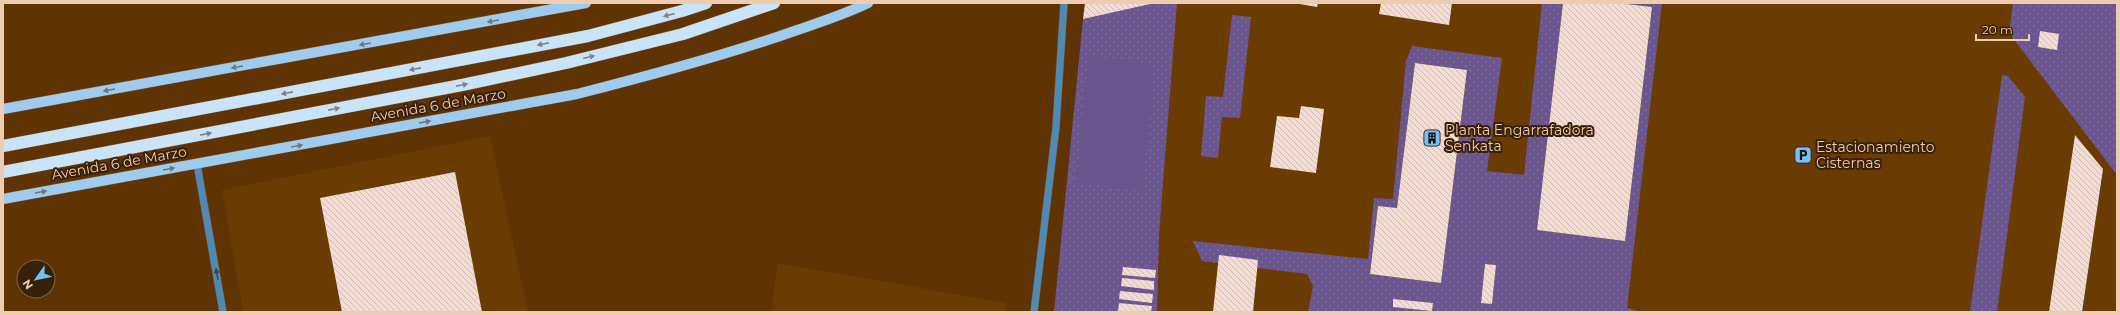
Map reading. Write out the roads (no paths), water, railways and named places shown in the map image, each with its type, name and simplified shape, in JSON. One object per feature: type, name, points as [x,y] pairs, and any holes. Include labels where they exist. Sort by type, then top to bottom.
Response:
[{"type":"highway","points":[[3,146],[588,36],[682,11],[706,3]]},
{"type":"highway","name":"Avenida 6 de Marzo","points":[[3,172],[462,85],[566,63],[683,34],[774,3]]},
{"type":"main road","points":[[3,109],[586,3]]},
{"type":"main road","name":"Avenida 6 de Marzo","points":[[3,199],[584,92],[656,74],[733,51],[849,13],[868,3]]},
{"type":"street","points":[[1034,312],[1056,127],[1064,3]]},
{"type":"street","points":[[197,164],[224,312]]},
{"type":"place","name":"Planta Engarrafadora Senkata","points":[[1432,138]]},
{"type":"place","name":"Estacionamiento Cisternas","points":[[1803,155]]}]
